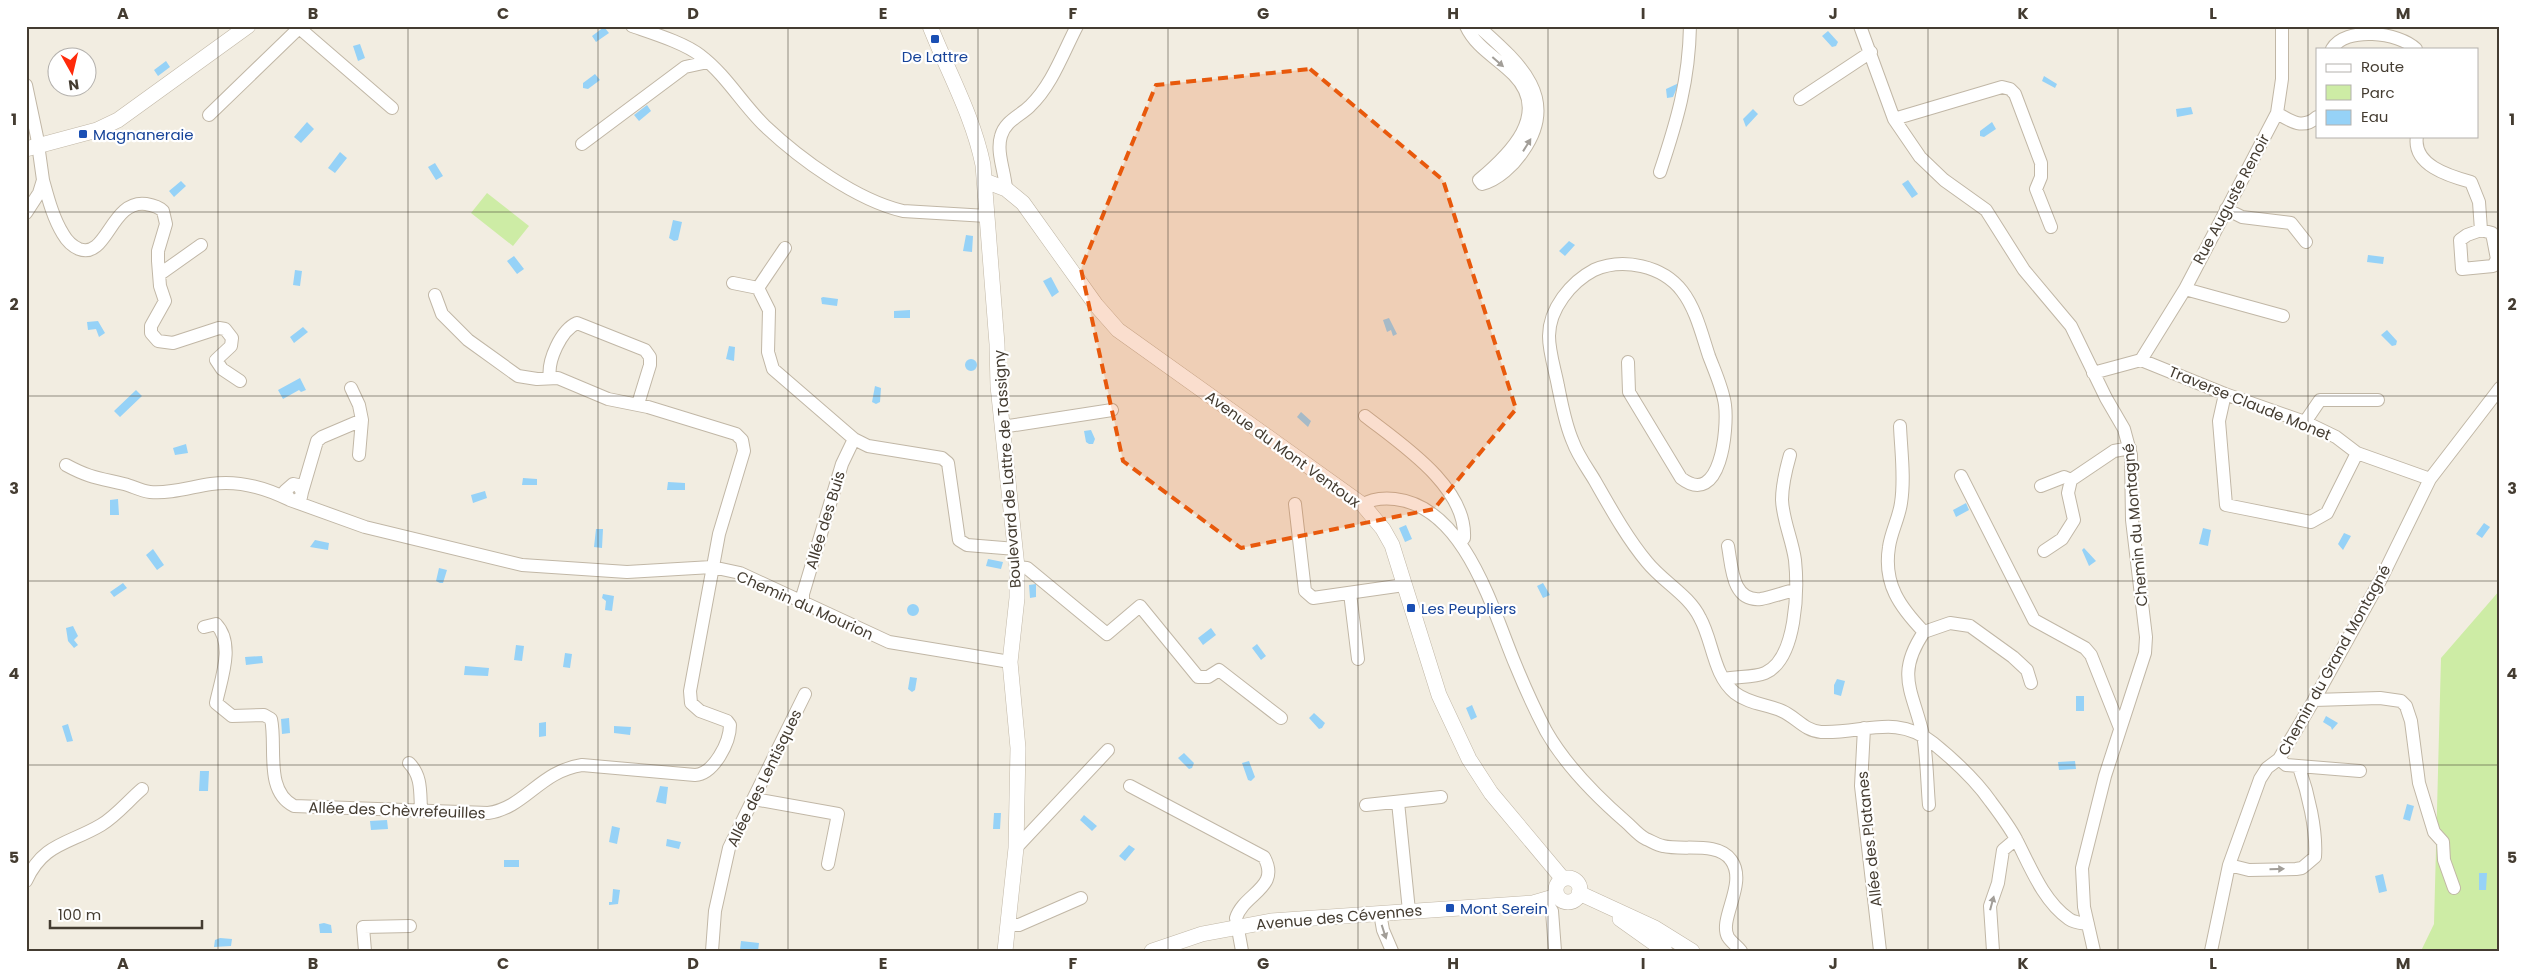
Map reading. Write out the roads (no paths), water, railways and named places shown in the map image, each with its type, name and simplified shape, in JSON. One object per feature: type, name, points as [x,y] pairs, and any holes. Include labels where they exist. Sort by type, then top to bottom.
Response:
[{"type":"street","points":[[632,26],[696,52],[708,62],[765,126],[806,160],[850,189],[890,208],[903,211],[987,216]]},
{"type":"street","name":"Boulevard de Lattre de Tassigny","points":[[930,26],[980,146],[985,181],[1002,427],[1016,550],[1017,598],[1010,662],[1018,748],[1016,848],[1006,951]]},
{"type":"street","points":[[1006,189],[1000,149],[1001,134],[1009,122],[1027,109],[1044,90],[1076,26]]},
{"type":"street","points":[[1466,26],[1482,48],[1514,76],[1526,95],[1528,104],[1527,121],[1520,136],[1501,162],[1478,180],[1482,184],[1498,177],[1520,156],[1534,133],[1538,112],[1536,95],[1528,77],[1478,26]]},
{"type":"street","points":[[1660,172],[1681,110],[1689,58],[1690,26]]},
{"type":"street","name":"Chemin du Montagné","points":[[1860,26],[1872,52],[1894,119],[1920,157],[1944,180],[1986,210],[2024,270],[2071,326],[2093,373],[2124,429],[2130,448],[2132,520],[2144,618],[2145,653],[2105,776],[2082,868],[2088,924],[2094,951]]},
{"type":"street","name":"Rue Auguste Renoir","points":[[2142,360],[2185,288],[2277,113],[2282,79],[2282,26]]},
{"type":"street","points":[[32,147],[96,130],[118,120],[245,27]]},
{"type":"street","points":[[209,114],[298,27],[392,108]]},
{"type":"street","points":[[2333,48],[2339,40],[2350,34],[2394,36],[2405,40],[2415,48]]},
{"type":"street","points":[[1800,99],[1872,52]]},
{"type":"street","points":[[582,144],[685,67],[708,62]]},
{"type":"street","points":[[26,85],[32,147],[62,234],[71,246],[83,250],[91,249],[99,245],[120,212],[135,203],[160,208],[163,211],[166,224],[158,251],[160,286],[165,301],[151,326],[151,333],[154,339],[173,343],[219,328],[225,329],[232,338],[231,346],[216,360],[222,369],[240,381]]},
{"type":"street","points":[[1894,119],[2002,87],[2010,89],[2015,94],[2041,164],[2041,177],[2036,189],[2050,227]]},
{"type":"street","points":[[2277,113],[2292,122],[2301,124],[2310,122],[2316,118]]},
{"type":"street","points":[[2417,138],[2416,144],[2422,157],[2432,167],[2448,176],[2471,182],[2479,202],[2481,230]]},
{"type":"street","points":[[26,213],[39,193],[43,180]]},
{"type":"street","name":"Avenue du Mont Ventoux","points":[[985,181],[1006,189],[1022,203],[1034,217],[1096,306],[1118,330],[1363,505],[1383,529],[1392,545],[1439,695],[1469,759],[1496,801],[1563,879]]},
{"type":"street","points":[[2226,209],[2242,217],[2291,223],[2306,242]]},
{"type":"street","points":[[160,274],[201,245]]},
{"type":"street","points":[[758,288],[785,248]]},
{"type":"street","points":[[1628,362],[1629,392],[1681,478],[1693,485],[1704,483],[1718,468],[1723,445],[1725,405],[1718,380],[1694,313],[1682,291],[1667,278],[1645,267],[1632,264],[1610,266],[1595,270],[1570,288],[1559,302],[1549,334],[1565,420],[1573,444],[1637,548],[1653,569],[1690,604],[1700,617],[1727,686],[1742,697],[1781,710],[1815,731],[1831,732],[1890,726],[1912,729],[1923,736],[1976,782],[2016,839],[2043,889],[2057,907],[2069,919],[2088,924]]},
{"type":"street","points":[[733,283],[758,288]]},
{"type":"street","points":[[758,288],[769,310],[768,352],[773,369],[854,439],[868,446],[942,458],[948,463],[958,540],[967,545],[1016,550]]},
{"type":"street","points":[[2185,288],[2284,316]]},
{"type":"street","name":"Allée des Chèvrefeuilles","points":[[204,627],[216,624],[223,631],[227,648],[216,703],[232,716],[264,715],[271,719],[276,785],[284,801],[299,807],[497,812],[513,804],[552,775],[566,768],[582,765],[695,775],[709,771],[728,736],[730,725],[727,721],[700,711],[691,704],[690,691],[719,534],[744,451],[742,440],[736,434],[638,404],[608,399],[558,378],[518,376],[468,340],[442,314],[435,295]]},
{"type":"street","points":[[550,378],[550,363],[568,327],[576,323],[645,350],[650,356],[650,365],[638,404]]},
{"type":"street","points":[[2093,373],[2142,360]]},
{"type":"street","name":"Traverse Claude Monet","points":[[2142,360],[2225,394],[2306,422],[2336,437],[2357,453],[2430,479]]},
{"type":"street","points":[[351,388],[359,405],[362,420],[359,455]]},
{"type":"street","name":"Chemin du Grand Montagné","points":[[2211,951],[2229,865],[2254,791],[2267,768],[2279,759],[2314,700],[2380,578],[2430,479],[2500,388]]},
{"type":"street","points":[[2225,394],[2220,421],[2226,505],[2311,522],[2327,513],[2357,453]]},
{"type":"street","points":[[2306,422],[2320,400],[2378,400]]},
{"type":"street","points":[[1002,427],[1112,410]]},
{"type":"street","points":[[1365,416],[1407,448],[1443,484],[1451,496],[1462,523],[1464,538],[1460,543]]},
{"type":"street","points":[[296,494],[317,441],[322,436],[362,420]]},
{"type":"street","points":[[1900,426],[1903,474],[1901,503],[1889,546],[1888,570],[1894,595],[1924,632]]},
{"type":"street","name":"Allée des Buis","points":[[803,603],[803,594],[839,473],[854,439]]},
{"type":"street","points":[[2044,551],[2062,539],[2074,520],[2068,493],[2072,480],[2114,452],[2130,448]]},
{"type":"street","points":[[1724,680],[1764,673],[1778,662],[1790,635],[1796,590],[1794,558],[1786,527],[1782,498],[1790,455]]},
{"type":"street","name":"Chemin du Mourion","points":[[66,465],[94,479],[124,484],[150,492],[213,484],[241,484],[296,494],[365,527],[522,565],[627,572],[712,567],[740,573],[889,642],[1010,662]]},
{"type":"street","points":[[1960,476],[2034,620],[2085,648],[2092,655],[2120,728]]},
{"type":"street","points":[[2041,486],[2064,477],[2072,480]]},
{"type":"street","points":[[1363,505],[1368,501],[1378,499],[1401,500],[1412,504],[1434,517],[1460,543],[1488,594],[1516,666],[1547,732],[1585,783],[1643,838],[1663,846],[1712,849],[1730,858],[1737,872],[1726,927],[1727,936],[1741,951]]},
{"type":"street","points":[[1295,504],[1305,591],[1313,598],[1404,585]]},
{"type":"street","points":[[1728,546],[1733,576],[1739,593],[1747,599],[1762,599],[1796,590]]},
{"type":"street","points":[[1017,567],[1027,568],[1107,634],[1140,606],[1198,677],[1208,677],[1220,670],[1281,718]]},
{"type":"street","points":[[1350,593],[1358,658]]},
{"type":"street","points":[[1929,804],[1923,736],[1907,676],[1912,650],[1924,632],[1950,623],[1970,626],[2013,657],[2027,670],[2031,683]]},
{"type":"street","name":"Allée des Lentisques","points":[[712,951],[715,911],[729,848],[805,694]]},
{"type":"street","points":[[2314,700],[2380,698],[2401,701],[2406,706],[2411,721],[2419,783],[2434,832],[2443,842],[2444,860],[2454,888]]},
{"type":"street","name":"Allée des Platanes","points":[[1864,728],[1861,786],[1880,951]]},
{"type":"street","points":[[1016,848],[1108,750]]},
{"type":"street","points":[[2279,759],[2286,765],[2360,771]]},
{"type":"street","points":[[409,763],[416,770],[420,781],[421,810]]},
{"type":"street","points":[[2229,865],[2249,870],[2296,869],[2302,868],[2315,857],[2315,836],[2310,798],[2300,767]]},
{"type":"street","points":[[1130,786],[1264,857],[1269,867],[1268,879],[1237,914],[1237,926],[1242,951]]},
{"type":"street","points":[[26,881],[32,868],[44,852],[102,824],[142,789]]},
{"type":"street","points":[[1366,805],[1441,797]]},
{"type":"street","points":[[754,799],[838,814],[828,864]]},
{"type":"street","points":[[1398,802],[1409,911]]},
{"type":"street","points":[[1993,951],[1990,906],[1998,883],[2003,850],[2016,839]]},
{"type":"street","points":[[1552,898],[1567,902],[1575,900],[1579,893],[1579,885],[1574,880],[1563,879],[1556,888],[1552,898],[1555,951]]},
{"type":"street","points":[[1579,893],[1655,928],[1692,951]]},
{"type":"street","points":[[1008,925],[1018,925],[1081,898]]},
{"type":"street","name":"Avenue des Cévennes","points":[[1152,951],[1202,934],[1237,926],[1288,919],[1409,911],[1552,898]]},
{"type":"street","points":[[1600,903],[1665,951]]},
{"type":"street","points":[[1380,913],[1382,930],[1392,951]]},
{"type":"street","points":[[365,951],[363,927],[410,926]]},
{"type":"water","points":[[604,27],[609,33],[596,42],[592,36]]},
{"type":"water","points":[[1828,31],[1838,42],[1836,46],[1832,47],[1822,36]]},
{"type":"water","points":[[360,44],[365,58],[358,61],[353,46]]},
{"type":"water","points":[[166,61],[170,67],[158,76],[154,70]]},
{"type":"water","points":[[595,74],[600,80],[588,89],[583,88],[583,83]]},
{"type":"water","points":[[2044,76],[2057,84],[2055,88],[2042,81]]},
{"type":"water","points":[[1679,83],[1673,97],[1667,98],[1666,89]]},
{"type":"water","points":[[647,105],[651,111],[639,121],[634,115]]},
{"type":"water","points":[[2191,107],[2193,114],[2177,117],[2176,109]]},
{"type":"water","points":[[1753,109],[1758,114],[1746,127],[1743,119]]},
{"type":"water","points":[[307,122],[314,129],[301,143],[294,137]]},
{"type":"water","points":[[1992,122],[1996,129],[1984,137],[1980,136],[1980,131]]},
{"type":"water","points":[[340,152],[347,158],[335,173],[328,168]]},
{"type":"water","points":[[435,163],[443,176],[436,180],[428,167]]},
{"type":"water","points":[[1908,180],[1918,194],[1912,198],[1902,184]]},
{"type":"water","points":[[181,181],[186,186],[174,197],[169,191]]},
{"type":"water","points":[[673,220],[682,222],[678,240],[674,241],[669,238]]},
{"type":"water","points":[[966,235],[973,236],[972,252],[963,251]]},
{"type":"water","points":[[1569,241],[1575,245],[1565,256],[1559,251]]},
{"type":"water","points":[[2368,255],[2384,257],[2383,264],[2367,262]]},
{"type":"water","points":[[514,256],[524,269],[517,274],[507,261]]},
{"type":"water","points":[[295,270],[302,271],[300,286],[293,285]]},
{"type":"water","points":[[1051,277],[1059,292],[1052,297],[1043,281]]},
{"type":"water","points":[[821,298],[838,299],[837,306],[822,304]]},
{"type":"water","points":[[910,310],[910,318],[894,318],[894,311]]},
{"type":"water","points":[[1389,318],[1397,334],[1393,336],[1391,330],[1387,332],[1383,320]]},
{"type":"water","points":[[98,321],[105,333],[99,337],[96,329],[88,330],[87,322]]},
{"type":"water","points":[[303,327],[308,332],[294,343],[290,337]]},
{"type":"water","points":[[2387,330],[2397,341],[2396,345],[2392,346],[2381,335]]},
{"type":"water","points":[[729,346],[735,347],[734,361],[726,359]]},
{"type":"water","points":[[969,359],[973,359],[977,365],[973,371],[969,371],[965,367],[965,363]]},
{"type":"water","points":[[300,378],[306,390],[301,392],[299,390],[283,399],[278,390]]},
{"type":"water","points":[[875,386],[881,388],[880,402],[876,404],[872,402]]},
{"type":"water","points":[[136,390],[142,396],[120,417],[114,411]]},
{"type":"water","points":[[1301,412],[1311,421],[1308,427],[1297,417]]},
{"type":"water","points":[[1091,430],[1095,439],[1093,444],[1089,444],[1086,442],[1084,431]]},
{"type":"water","points":[[186,444],[188,453],[175,455],[173,448]]},
{"type":"water","points":[[523,478],[537,479],[537,485],[522,485]]},
{"type":"water","points":[[668,482],[685,483],[685,490],[667,490]]},
{"type":"water","points":[[485,491],[487,498],[473,503],[471,495]]},
{"type":"water","points":[[118,499],[119,515],[110,515],[110,500]]},
{"type":"water","points":[[1966,503],[1969,510],[1956,517],[1953,510]]},
{"type":"water","points":[[2484,523],[2490,527],[2482,538],[2476,534]]},
{"type":"water","points":[[1406,525],[1412,539],[1405,542],[1399,528]]},
{"type":"water","points":[[2203,528],[2211,530],[2208,546],[2199,544]]},
{"type":"water","points":[[596,529],[603,529],[602,548],[594,547]]},
{"type":"water","points":[[2344,533],[2351,536],[2343,550],[2338,544]]},
{"type":"water","points":[[315,540],[329,543],[328,550],[310,547]]},
{"type":"water","points":[[2084,548],[2096,561],[2089,566],[2082,550]]},
{"type":"water","points":[[153,549],[164,565],[157,570],[146,555]]},
{"type":"water","points":[[988,559],[1003,562],[1001,569],[986,566]]},
{"type":"water","points":[[439,568],[447,570],[443,583],[436,581]]},
{"type":"water","points":[[123,583],[127,588],[114,597],[110,592]]},
{"type":"water","points":[[1543,583],[1550,595],[1543,598],[1537,586]]},
{"type":"water","points":[[1036,584],[1036,597],[1030,598],[1029,585]]},
{"type":"water","points":[[603,594],[614,596],[612,611],[605,610],[606,601],[602,598]]},
{"type":"water","points":[[911,604],[915,604],[919,610],[915,616],[911,616],[907,612],[907,608]]},
{"type":"water","points":[[73,626],[78,636],[74,640],[78,645],[74,648],[68,641],[66,628]]},
{"type":"water","points":[[1211,628],[1216,635],[1203,645],[1198,638]]},
{"type":"water","points":[[1257,644],[1266,656],[1261,660],[1252,648]]},
{"type":"water","points":[[516,645],[524,646],[522,661],[514,660]]},
{"type":"water","points":[[565,653],[572,654],[570,668],[563,667]]},
{"type":"water","points":[[262,656],[263,663],[246,665],[245,657]]},
{"type":"water","points":[[465,666],[489,668],[488,676],[464,675]]},
{"type":"water","points":[[910,677],[917,678],[915,690],[912,692],[908,689]]},
{"type":"water","points":[[1837,679],[1845,681],[1841,696],[1834,694],[1834,685]]},
{"type":"water","points":[[2076,696],[2084,696],[2084,711],[2076,711]]},
{"type":"water","points":[[1472,705],[1477,717],[1471,720],[1466,708]]},
{"type":"water","points":[[1314,713],[1325,723],[1322,728],[1319,729],[1309,718]]},
{"type":"water","points":[[2326,716],[2338,723],[2332,730],[2331,727],[2323,722]]},
{"type":"water","points":[[289,718],[290,733],[282,734],[281,719]]},
{"type":"water","points":[[546,722],[546,736],[539,737],[539,723]]},
{"type":"water","points":[[68,724],[73,741],[67,742],[62,726]]},
{"type":"water","points":[[614,726],[631,727],[630,735],[614,733]]},
{"type":"water","points":[[1184,753],[1194,763],[1192,768],[1189,769],[1178,758]]},
{"type":"water","points":[[1249,761],[1255,777],[1251,781],[1248,780],[1242,763]]},
{"type":"water","points":[[2075,761],[2076,769],[2059,770],[2058,762]]},
{"type":"water","points":[[200,771],[209,771],[208,791],[199,791]]},
{"type":"water","points":[[660,786],[668,787],[666,804],[656,802]]},
{"type":"water","points":[[2407,804],[2414,806],[2410,821],[2403,819]]},
{"type":"water","points":[[994,813],[1001,813],[1000,829],[993,829]]},
{"type":"water","points":[[1084,815],[1097,826],[1092,831],[1080,820]]},
{"type":"water","points":[[387,820],[388,829],[371,830],[370,821]]},
{"type":"water","points":[[612,826],[620,828],[617,844],[609,842]]},
{"type":"water","points":[[667,839],[681,842],[679,849],[666,846]]},
{"type":"water","points":[[1129,845],[1135,849],[1125,861],[1119,856]]},
{"type":"water","points":[[504,860],[519,860],[519,867],[504,867]]},
{"type":"water","points":[[2479,873],[2487,873],[2486,890],[2479,890]]},
{"type":"water","points":[[2383,874],[2387,891],[2379,893],[2375,876]]},
{"type":"water","points":[[613,889],[620,890],[618,904],[609,905],[609,902],[612,902]]},
{"type":"water","points":[[319,924],[331,925],[332,933],[320,933]]},
{"type":"water","points":[[220,938],[232,939],[231,946],[214,947],[215,940]]},
{"type":"water","points":[[741,941],[759,943],[758,951],[740,950]]},
{"type":"place","name":"De Lattre","points":[[935,39]]},
{"type":"place","name":"Magnaneraie","points":[[83,134]]},
{"type":"place","name":"Les Peupliers","points":[[1411,608]]},
{"type":"place","name":"Mont Serein","points":[[1450,908]]}]
